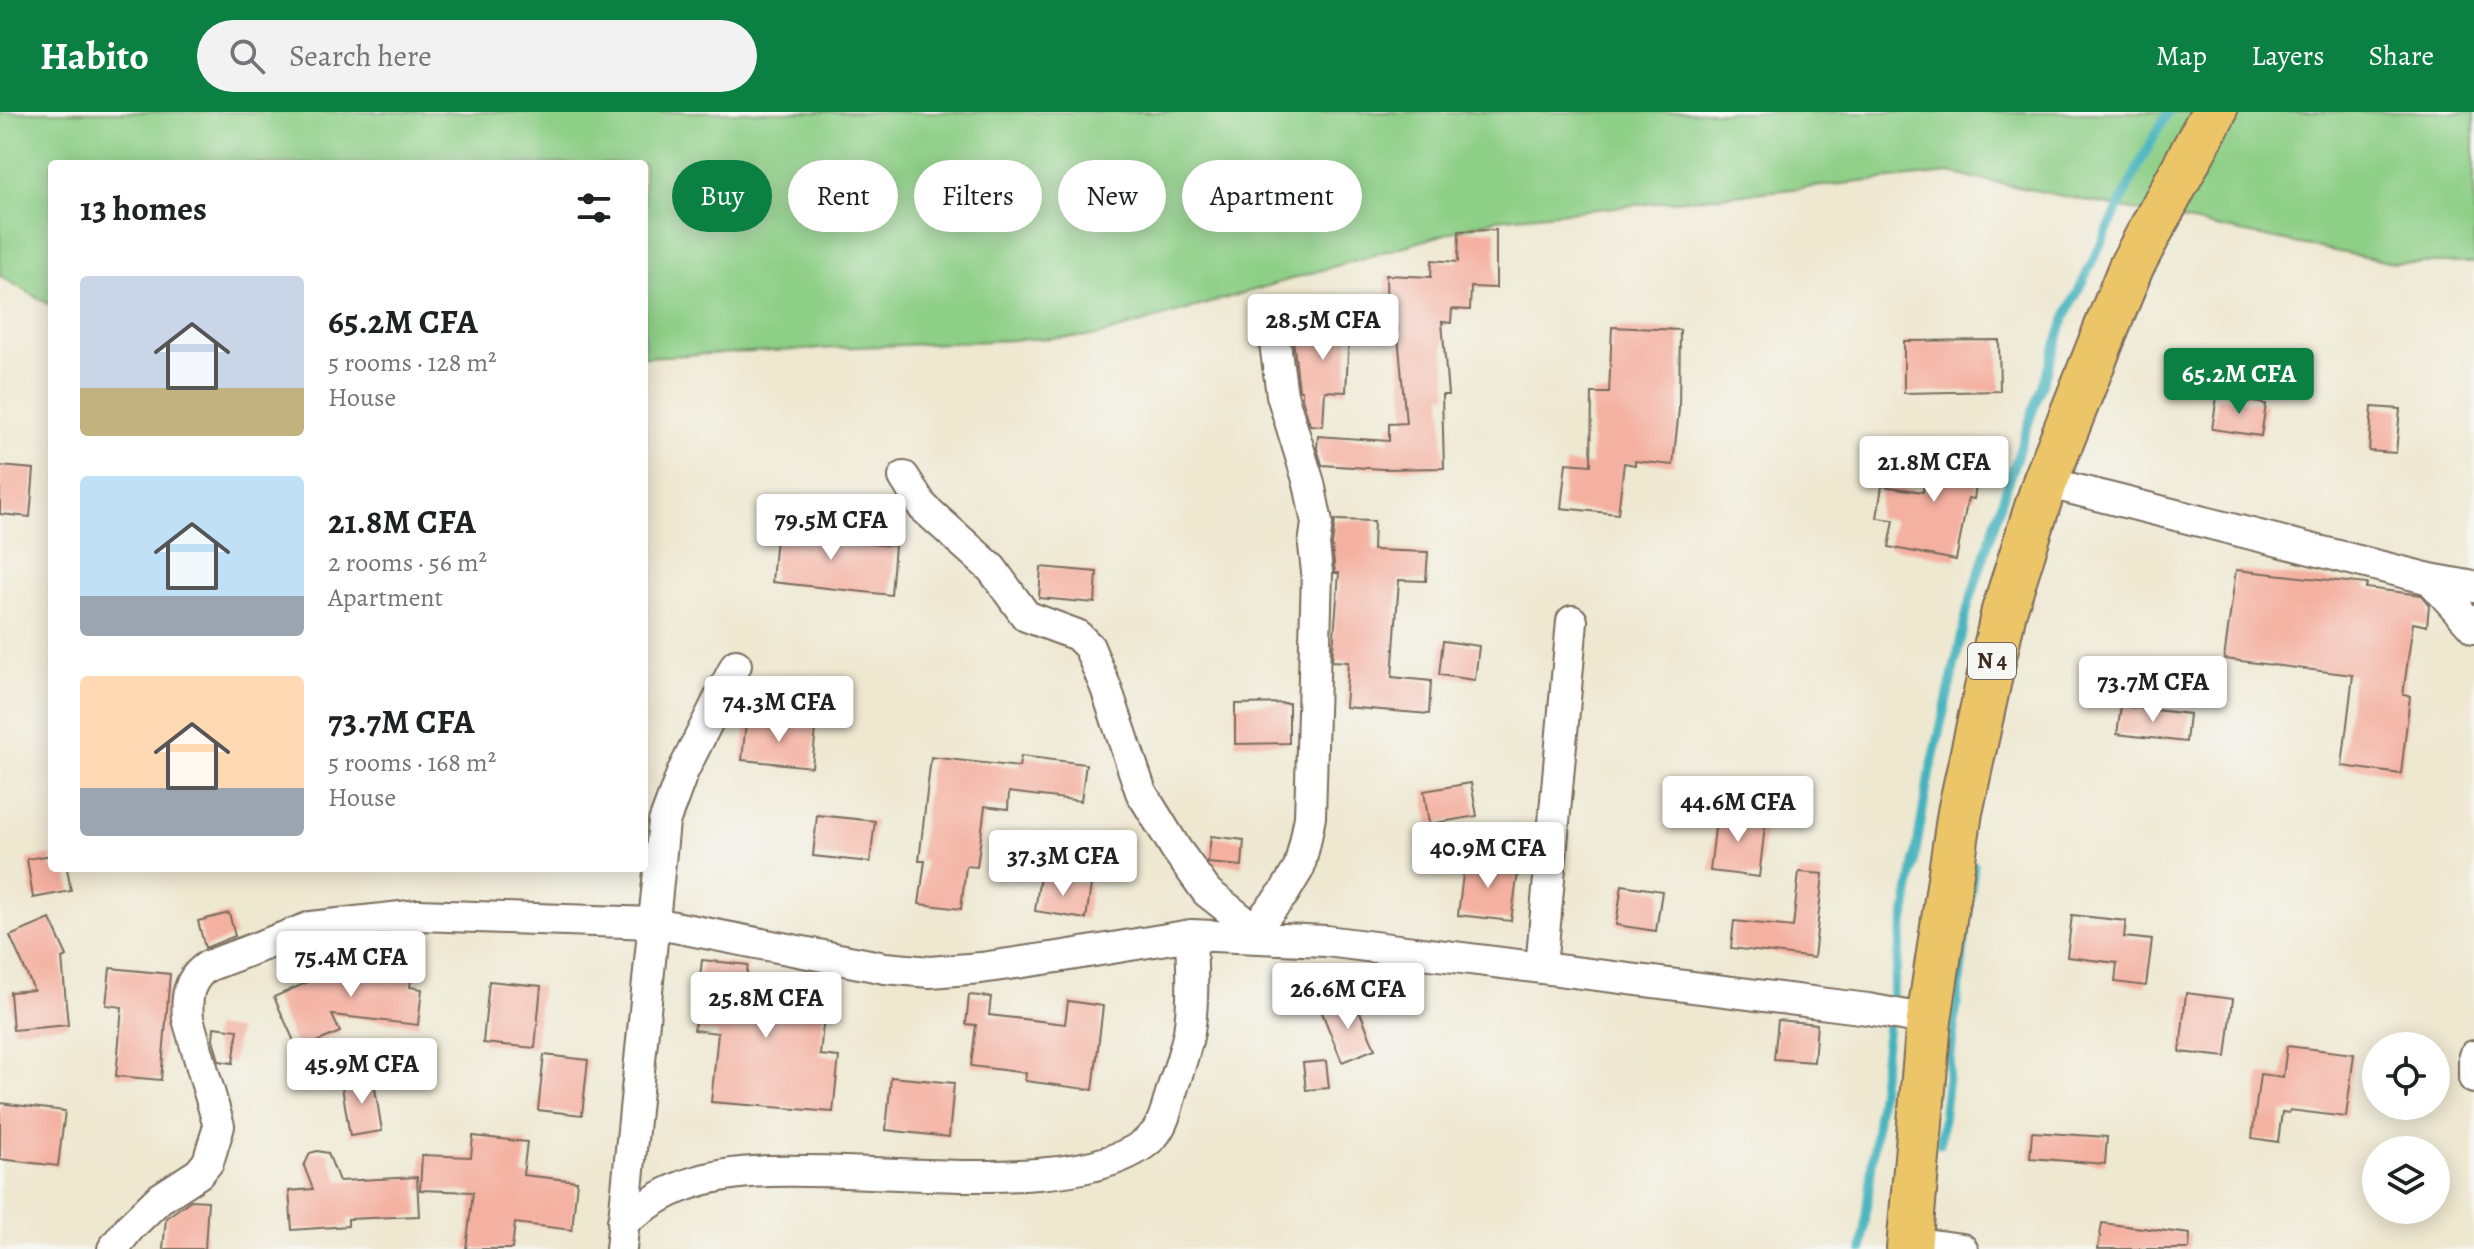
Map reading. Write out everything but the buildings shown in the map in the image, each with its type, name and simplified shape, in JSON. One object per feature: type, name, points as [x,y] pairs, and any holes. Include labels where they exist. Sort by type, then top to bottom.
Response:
[{"type":"highway","name":"N 4","points":[[1909,1245],[1929,1020],[1960,812],[1989,675],[2023,547],[2045,482],[2131,267],[2214,112]]},
{"type":"street","points":[[1250,933],[1284,893],[1299,868],[1310,817],[1317,572],[1314,545],[1317,523],[1309,483],[1282,395],[1272,321]]},
{"type":"street","points":[[904,477],[923,507],[992,569],[1026,616],[1077,635],[1089,647],[1141,792],[1207,892],[1250,933]]},
{"type":"street","points":[[2045,482],[2430,579],[2474,587]]},
{"type":"street","points":[[2430,579],[2474,628]]},
{"type":"street","points":[[1541,968],[1572,621]]},
{"type":"street","points":[[622,1235],[664,822],[683,771],[736,665]]},
{"type":"street","points":[[113,1249],[159,1199],[199,1173],[208,1162],[219,1126],[190,1027],[187,1003],[198,972],[311,927],[359,920],[419,915],[654,923],[885,968],[930,972],[1050,958],[1191,935],[1250,933],[1868,1009],[1929,1020]]},
{"type":"street","points":[[622,1235],[667,1191],[722,1175],[831,1170],[957,1177],[1060,1171],[1106,1164],[1139,1147],[1156,1134],[1188,1036],[1191,935]]},
{"type":"street","points":[[2474,1056],[2474,1078]]},
{"type":"street","points":[[1909,1245],[1962,1249]]},
{"type":"green space","points":[[0,112],[2474,112],[2474,263],[2394,263],[1949,173],[1497,219],[1097,336],[648,357],[648,160],[48,160],[48,304],[0,276]]},
{"type":"waterway","points":[[1862,1249],[1890,1008],[1927,786],[1968,607],[2066,316],[2168,112]]},
{"type":"waterway","points":[[1940,1144],[1974,865]]}]
